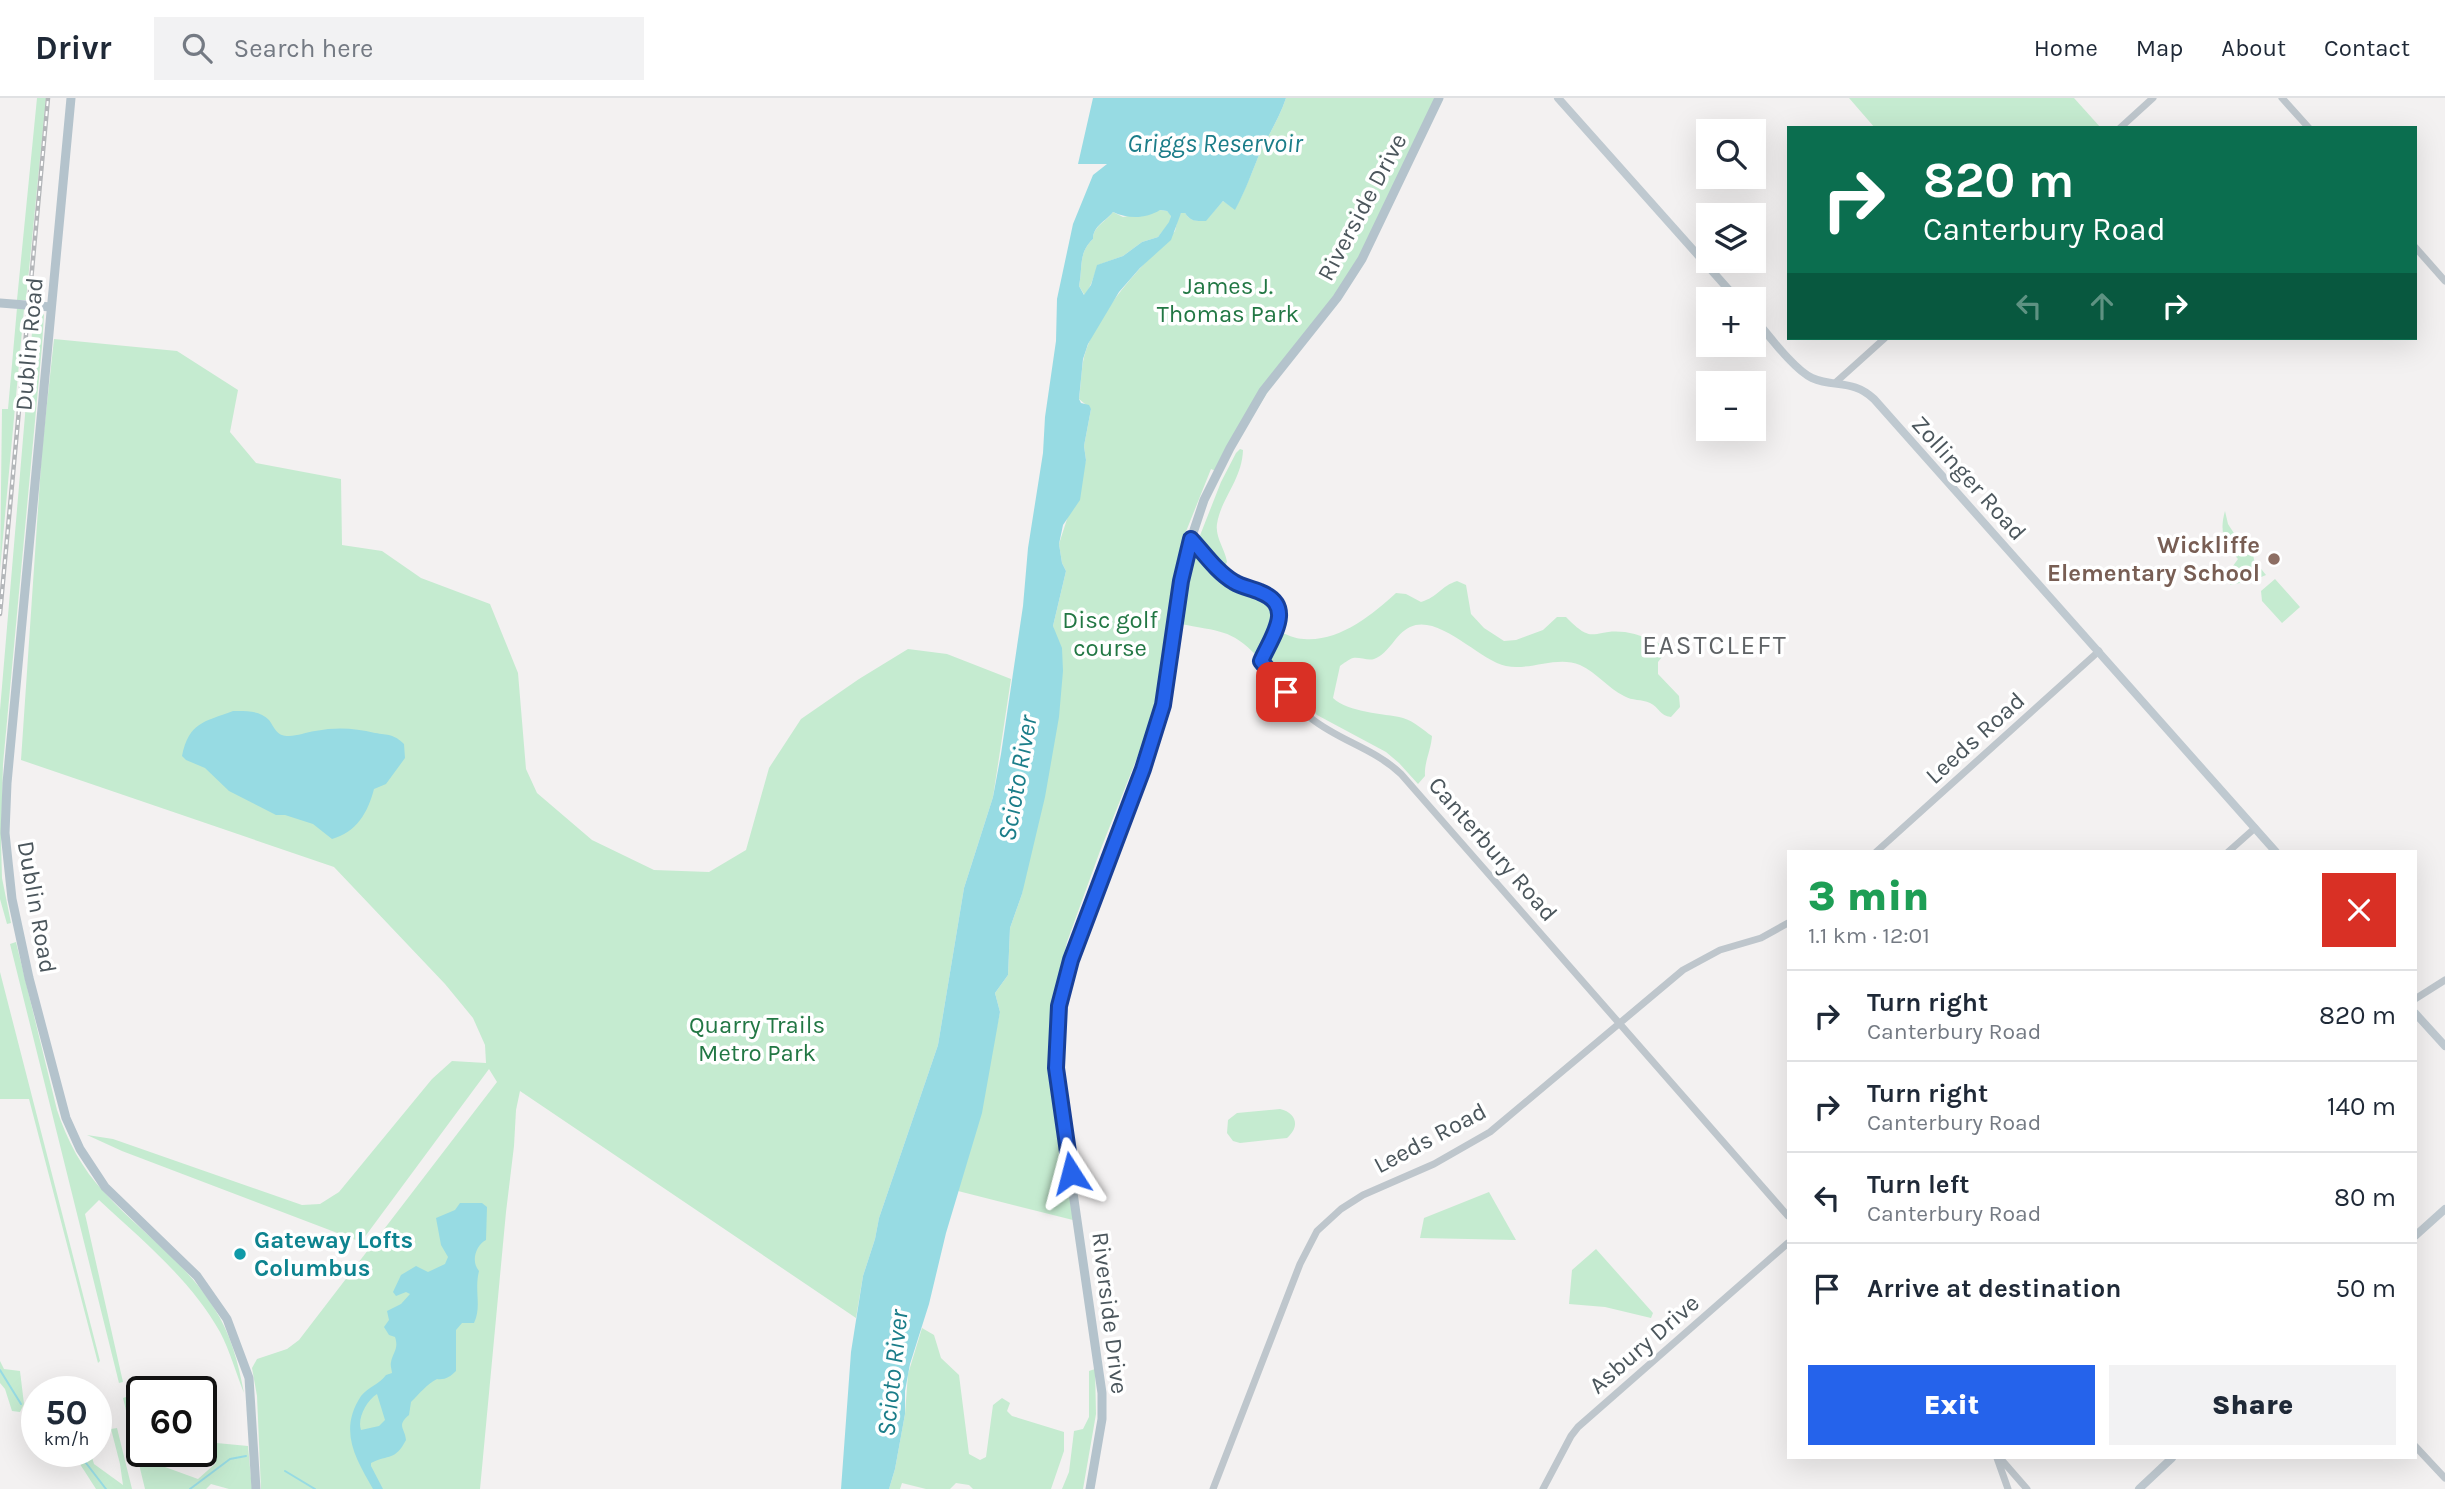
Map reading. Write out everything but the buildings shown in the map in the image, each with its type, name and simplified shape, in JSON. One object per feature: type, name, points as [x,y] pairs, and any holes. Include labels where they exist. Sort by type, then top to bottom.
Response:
[{"type":"main road","name":"Dublin Road","points":[[71,98],[7,783],[6,849],[12,899],[60,1100],[80,1149],[112,1195],[197,1276],[214,1299],[237,1341],[249,1378],[256,1489]]},
{"type":"main road","name":"Riverside Drive","points":[[1090,1489],[1102,1419],[1102,1393],[1059,1096],[1056,1068],[1059,1006],[1071,960],[1143,769],[1163,705],[1181,581],[1191,539],[1213,481],[1263,391],[1337,298],[1366,252],[1439,98]]},
{"type":"main road","points":[[1558,98],[1726,287]]},
{"type":"main road","points":[[0,303],[51,307]]},
{"type":"main road","name":"Zollinger Road","points":[[1766,332],[1801,371],[1814,379],[1851,385],[1870,396],[2274,850]]},
{"type":"main road","points":[[2417,1015],[2445,1046]]},
{"type":"main road","points":[[2417,1234],[2445,1209]]},
{"type":"main road","points":[[2138,1489],[2171,1459]]},
{"type":"street","points":[[2122,126],[2153,98]]},
{"type":"street","points":[[2282,98],[2307,126]]},
{"type":"street","points":[[2417,249],[2445,281]]},
{"type":"street","points":[[1835,383],[1883,340]]},
{"type":"street","name":"Canterbury Road","points":[[1191,539],[1230,580],[1264,594],[1278,605],[1278,622],[1261,661],[1303,712],[1335,734],[1376,755],[1401,774],[1787,1215]]},
{"type":"street","name":"Leeds Road","points":[[1878,850],[2099,651]]},
{"type":"street","points":[[2230,850],[2255,828]]},
{"type":"street","name":"Leeds Road","points":[[1213,1489],[1300,1264],[1317,1231],[1350,1202],[1424,1169],[1490,1132],[1539,1093],[1669,979],[1698,960],[1720,950],[1761,938],[1787,924]]},
{"type":"street","points":[[2417,998],[2445,980]]},
{"type":"street","name":"Asbury Drive","points":[[1543,1489],[1578,1427],[1787,1244]]},
{"type":"street","points":[[2417,1448],[2445,1478]]},
{"type":"street","points":[[1998,1459],[2008,1489]]},
{"type":"street","points":[[1999,1459],[2027,1489]]},
{"type":"green space","points":[[37,98],[46,98],[26,300],[17,300]]},
{"type":"green space","points":[[1286,98],[1439,98],[1362,259],[1293,351],[1218,472],[1211,469],[1185,534],[1176,565],[1160,700],[1067,942],[1054,1001],[1049,1044],[1073,1220],[958,1191],[969,1154],[1000,1012],[995,993],[1008,975],[1010,928],[1022,894],[1053,626],[1066,571],[1059,544],[1086,460],[1084,446],[1091,409],[1079,399],[1083,362],[1090,339],[1110,305],[1175,231],[1181,213],[1199,221],[1206,220],[1223,201],[1235,209]]},
{"type":"green space","points":[[1849,98],[2074,98],[2099,126],[1873,126]]},
{"type":"green space","points":[[1160,210],[1171,215],[1170,222],[1158,237],[1142,242],[1123,256],[1098,265],[1085,296],[1079,286],[1082,261],[1097,227],[1113,212],[1123,217]]},
{"type":"green space","points":[[17,308],[24,309],[0,570],[2,409],[8,409]]},
{"type":"green space","points":[[34,309],[44,315],[42,346],[3,764],[2,878],[11,923],[7,924],[0,899],[0,710]]},
{"type":"green space","name":"Quarry Trails Metro Park","points":[[54,339],[177,351],[238,390],[230,432],[256,463],[341,479],[342,545],[382,551],[421,578],[490,604],[518,673],[526,769],[537,793],[592,840],[654,870],[709,872],[746,850],[769,768],[801,719],[908,649],[947,654],[1011,679],[993,797],[964,888],[938,1045],[879,1218],[863,1276],[856,1318],[520,1091],[480,1489],[261,1489],[257,1396],[252,1368],[257,1359],[287,1349],[299,1340],[497,1082],[489,1069],[361,1242],[122,1151],[87,1135],[113,1139],[302,1205],[320,1204],[339,1192],[432,1079],[452,1061],[486,1063],[485,1045],[473,1018],[445,984],[334,867],[21,760],[42,450]]},
{"type":"green space","points":[[1240,449],[1243,450],[1239,471],[1217,524],[1217,534],[1227,562],[1224,567],[1199,538],[1221,482]]},
{"type":"green space","points":[[2225,511],[2228,524],[2248,555],[2253,553],[2254,560],[2266,575],[2230,585],[2230,570],[2238,559],[2224,537]]},
{"type":"green space","points":[[1200,553],[1235,588],[1264,598],[1275,608],[1276,617],[1258,657],[1231,636],[1215,630],[1181,624],[1190,564],[1194,555]]},
{"type":"green space","points":[[2275,579],[2300,607],[2282,623],[2262,601],[2261,591]]},
{"type":"green space","points":[[1457,581],[1466,585],[1471,614],[1484,628],[1504,641],[1516,640],[1543,630],[1557,617],[1566,617],[1589,634],[1625,632],[1662,645],[1665,653],[1658,662],[1658,674],[1679,696],[1680,707],[1671,717],[1667,716],[1650,703],[1630,699],[1618,693],[1580,665],[1553,662],[1524,667],[1506,666],[1434,626],[1421,624],[1410,627],[1380,656],[1372,659],[1353,658],[1340,666],[1333,698],[1357,710],[1407,719],[1432,736],[1425,776],[1418,784],[1386,752],[1317,715],[1302,701],[1268,658],[1277,631],[1301,639],[1330,636],[1366,618],[1396,593],[1406,594],[1421,602]]},
{"type":"green space","points":[[16,942],[57,1110],[70,1143],[82,1164],[104,1192],[203,1291],[229,1338],[244,1393],[220,1332],[195,1295],[165,1261],[99,1200],[85,1214],[123,1382],[119,1383],[10,944]]},
{"type":"green space","points":[[0,972],[100,1361],[98,1363],[29,1099],[0,1099]]},
{"type":"green space","points":[[1280,1109],[1290,1114],[1295,1121],[1294,1129],[1287,1138],[1240,1143],[1233,1141],[1227,1133],[1228,1120],[1237,1113]]},
{"type":"green space","points":[[1489,1192],[1516,1240],[1420,1238],[1424,1218]]},
{"type":"green space","points":[[1596,1249],[1653,1313],[1651,1318],[1605,1307],[1569,1304],[1572,1270]]},
{"type":"green space","points":[[922,1328],[934,1335],[941,1358],[959,1375],[969,1454],[980,1460],[986,1457],[993,1405],[1002,1398],[1010,1403],[1007,1411],[1012,1416],[1064,1432],[1064,1451],[1051,1489],[973,1489],[969,1485],[956,1483],[950,1489],[926,1489],[902,1483],[900,1489],[889,1489],[905,1414],[908,1374]]},
{"type":"green space","points":[[0,1361],[4,1369],[20,1371],[20,1412],[12,1411],[5,1389],[0,1383]]},
{"type":"green space","points":[[1095,1369],[1096,1414],[1083,1489],[1062,1489],[1069,1472],[1074,1431],[1083,1429],[1089,1417],[1089,1371]]},
{"type":"green space","points":[[117,1428],[132,1489],[96,1489],[82,1467],[98,1467],[123,1485],[112,1429]]},
{"type":"green space","points":[[217,1443],[248,1446],[252,1489],[229,1489],[211,1484],[206,1489],[145,1489],[140,1467],[165,1467],[198,1479],[212,1467],[217,1467]]},
{"type":"water","points":[[1093,98],[1286,98],[1235,210],[1223,201],[1206,221],[1194,220],[1181,213],[1171,240],[1140,268],[1119,292],[1088,344],[1083,359],[1079,399],[1091,409],[1084,446],[1086,460],[1080,500],[1063,525],[1059,544],[1066,571],[1053,626],[1062,648],[1059,717],[1045,797],[1022,894],[1010,928],[1008,975],[995,993],[1000,1012],[982,1113],[910,1364],[905,1391],[905,1414],[889,1489],[841,1489],[851,1352],[863,1276],[879,1218],[938,1045],[964,888],[993,797],[1001,754],[1043,453],[1045,417],[1056,341],[1057,299],[1073,224],[1093,175],[1107,164],[1078,164]],"holes":[[[1160,210],[1167,211],[1171,216],[1169,222],[1158,237],[1142,242],[1123,256],[1097,265],[1091,285],[1084,295],[1079,286],[1083,255],[1100,224],[1113,212],[1137,217]]]},
{"type":"water","points":[[233,711],[261,714],[285,736],[338,729],[391,736],[404,744],[405,758],[386,784],[374,789],[365,813],[355,826],[332,839],[313,824],[285,815],[276,815],[229,791],[205,768],[182,756],[189,736],[199,725]]},
{"type":"water","points":[[460,1203],[482,1203],[487,1207],[486,1240],[479,1246],[475,1259],[479,1271],[476,1317],[474,1323],[462,1323],[456,1330],[456,1371],[447,1378],[433,1381],[411,1402],[409,1415],[402,1425],[406,1440],[402,1447],[395,1454],[371,1463],[383,1489],[373,1489],[352,1444],[350,1433],[354,1409],[364,1393],[392,1373],[391,1363],[396,1341],[384,1327],[389,1320],[387,1311],[401,1304],[410,1294],[406,1292],[396,1296],[393,1292],[401,1275],[416,1266],[428,1272],[445,1264],[448,1257],[441,1245],[436,1218],[455,1210]],"holes":[[[377,1394],[385,1420],[379,1426],[361,1430],[363,1410]]]},
{"type":"waterway","points":[[0,1370],[21,1404]]},
{"type":"waterway","points":[[190,1489],[230,1459],[246,1456]]},
{"type":"waterway","points":[[89,1467],[106,1489]]},
{"type":"waterway","points":[[285,1471],[315,1489]]},
{"type":"railway","points":[[0,614],[48,98]]},
{"type":"place","name":"Wickliffe Elementary School","points":[[2274,559]]},
{"type":"place","name":"Gateway Lofts Columbus","points":[[240,1254]]},
{"type":"district","name":"EASTCLEFT","points":[[1715,645]]},
{"type":"route","points":[[1071,1173],[1056,1068],[1059,1006],[1071,960],[1143,769],[1163,705],[1181,581],[1191,539],[1230,580],[1264,594],[1278,605],[1278,622],[1261,661],[1286,692]]},
{"type":"water label","name":"Griggs Reservoir","points":[[1215,143]]},
{"type":"water label","name":"Scioto River","points":[[1017,778]]},
{"type":"water label","name":"Scioto River","points":[[892,1373]]},
{"type":"park label","name":"James J. Thomas Park","points":[[1228,300]]},
{"type":"park label","name":"Disc golf course","points":[[1110,634]]}]
